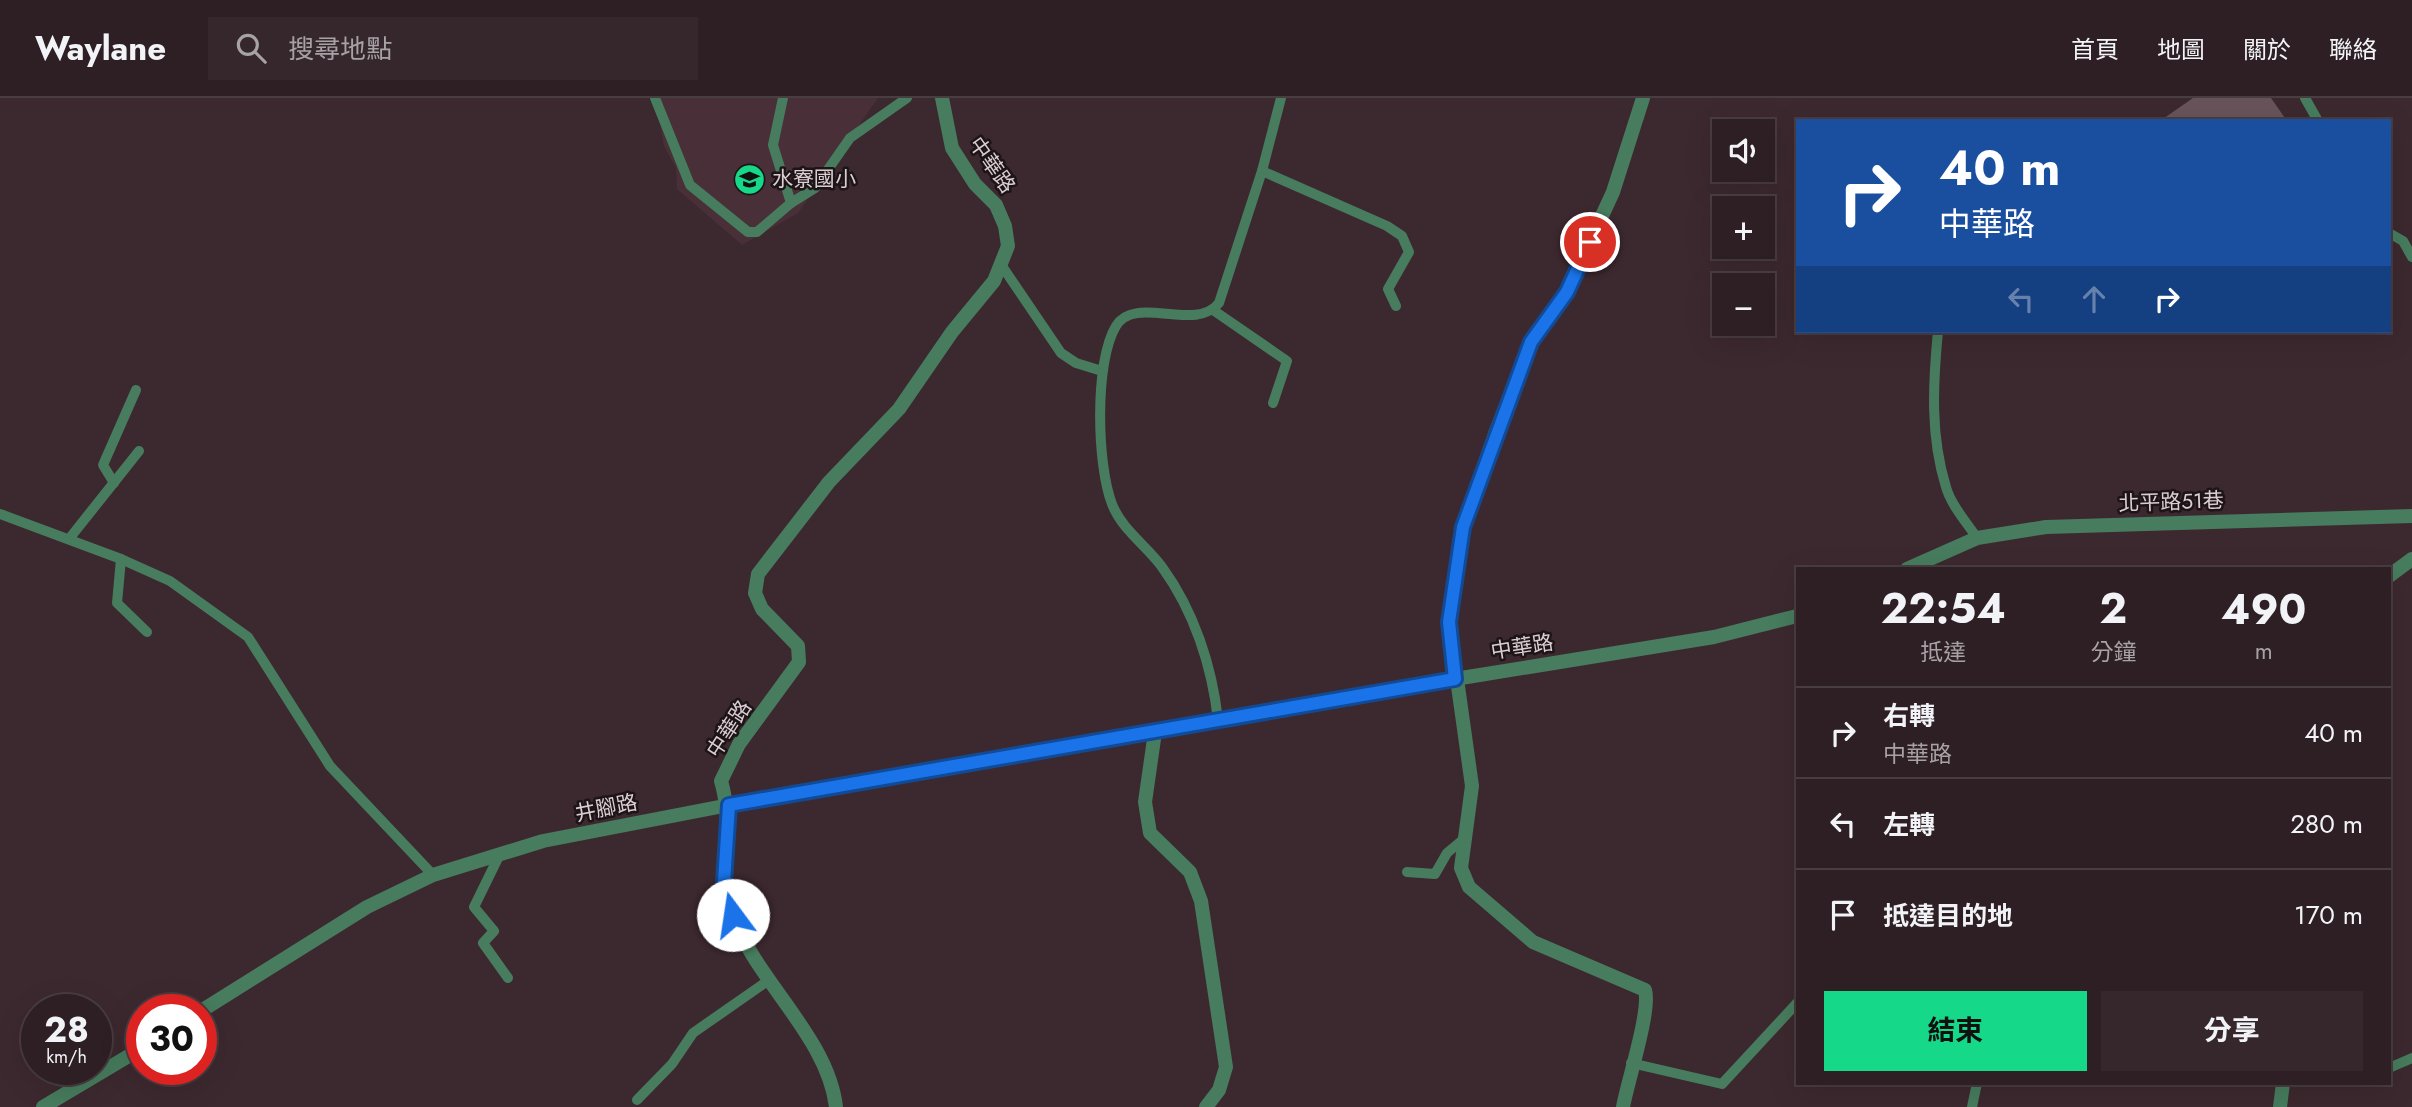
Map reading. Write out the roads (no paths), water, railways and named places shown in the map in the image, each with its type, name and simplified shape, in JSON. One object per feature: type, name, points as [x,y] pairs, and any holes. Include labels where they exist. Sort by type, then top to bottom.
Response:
[{"type":"street","name":"中華路","points":[[942,98],[952,148],[975,184],[996,205],[1005,226],[1008,246],[1002,266],[994,281],[952,332],[899,409],[829,482],[758,574],[755,593],[762,609],[798,646],[799,662],[728,762],[721,781],[729,805],[1455,679],[1714,638],[1796,616]]},
{"type":"street","points":[[1623,1107],[1631,1063],[1648,1003],[1645,990],[1533,942],[1469,887],[1461,868],[1472,786],[1449,622],[1463,527],[1531,342],[1567,292],[1607,205],[1643,98]]},
{"type":"street","name":"北平路51巷","points":[[1912,567],[1977,538],[2046,527],[2412,516]]},
{"type":"street","points":[[2391,575],[2412,559]]},
{"type":"street","points":[[1155,732],[1145,802],[1150,833],[1190,872],[1201,901],[1226,1068],[1219,1090],[1206,1107]]},
{"type":"street","points":[[729,805],[724,882],[733,915],[769,980],[819,1055],[836,1107]]},
{"type":"street","name":"井腳路","points":[[217,1001],[367,907],[433,875],[501,852],[729,805]]},
{"type":"street","points":[[43,1107],[126,1058]]},
{"type":"street","points":[[2280,1107],[2283,1085]]},
{"type":"lane","points":[[655,98],[691,185],[748,232],[757,232],[791,203],[815,188],[850,138],[907,98]]},
{"type":"lane","points":[[783,98],[773,145],[791,203]]},
{"type":"lane","points":[[1219,720],[1214,678],[1184,602],[1161,566],[1125,527],[1112,503],[1100,432],[1102,371],[1116,326],[1124,316],[1137,313],[1196,315],[1213,310],[1219,303],[1262,171],[1281,98]]},
{"type":"lane","points":[[2305,98],[2317,119]]},
{"type":"lane","points":[[1262,171],[1387,226],[1402,236],[1409,252],[1388,289],[1396,306]]},
{"type":"lane","points":[[2391,237],[2403,241],[2412,257]]},
{"type":"lane","points":[[1002,266],[1061,353],[1076,363],[1102,371]]},
{"type":"lane","points":[[1213,310],[1287,361],[1273,402]]},
{"type":"lane","points":[[1938,333],[1932,391],[1938,448],[1946,489],[1977,538]]},
{"type":"lane","points":[[114,483],[103,465],[136,390]]},
{"type":"lane","points":[[69,539],[139,451]]},
{"type":"lane","points":[[0,514],[121,559],[170,581],[248,637],[330,766],[433,875]]},
{"type":"lane","points":[[121,559],[117,603],[147,632]]},
{"type":"lane","points":[[1407,872],[1435,874],[1447,853],[1466,837]]},
{"type":"lane","points":[[501,852],[474,907],[494,931],[483,943],[508,978]]},
{"type":"lane","points":[[637,1100],[672,1064],[693,1034],[769,980]]},
{"type":"lane","points":[[1631,1063],[1722,1084],[1796,1004]]},
{"type":"lane","points":[[2391,1067],[2412,1058]]},
{"type":"lane","points":[[1972,1107],[1977,1085]]},
{"type":"place","name":"水寮國小","points":[[749,179]]}]
